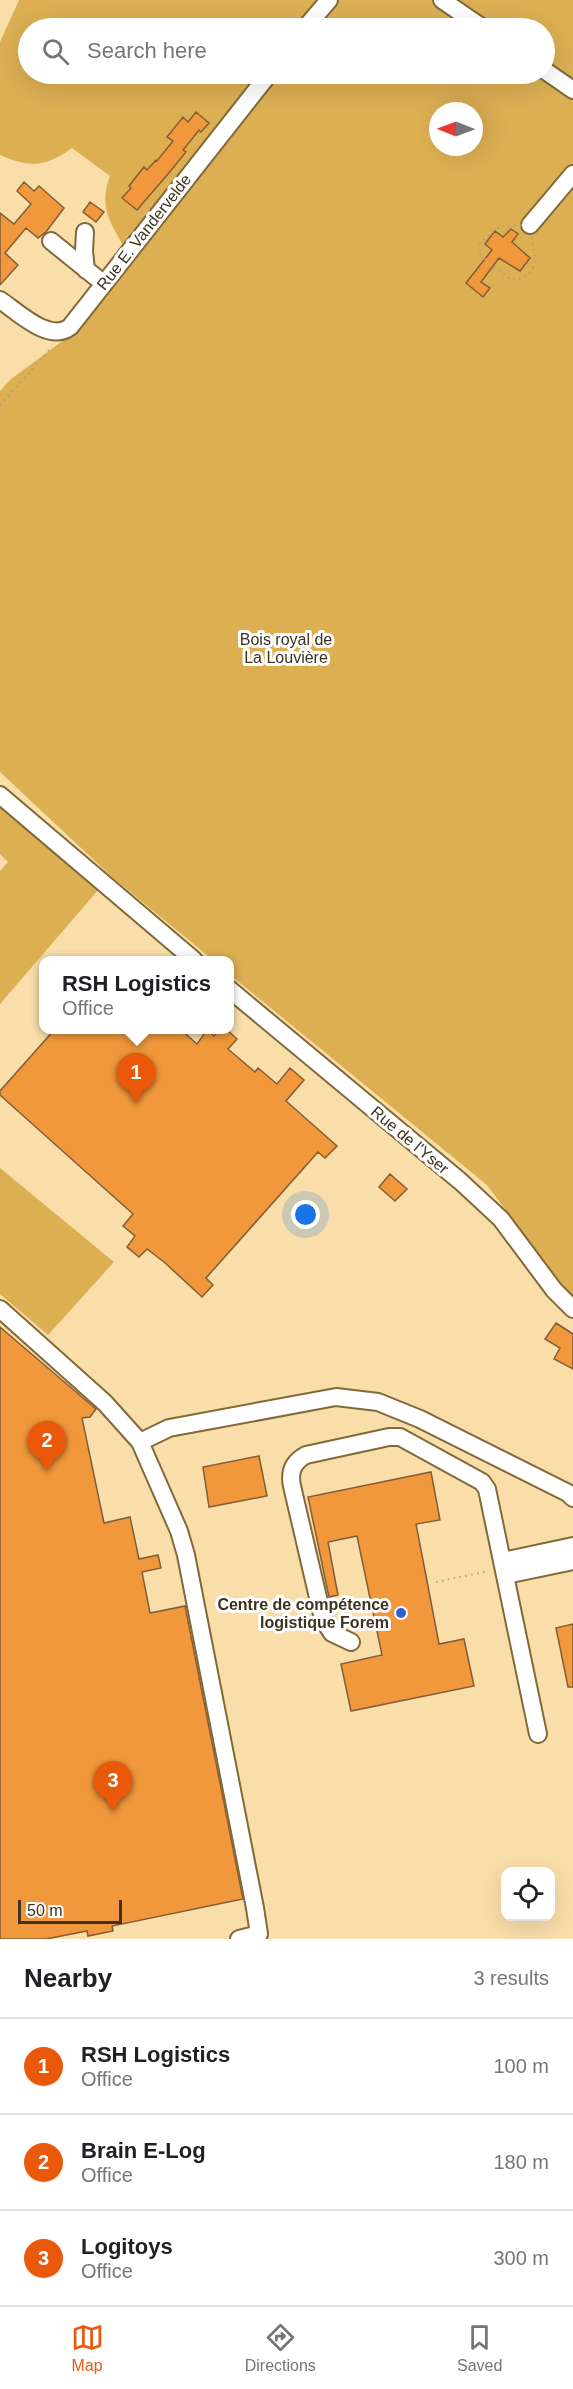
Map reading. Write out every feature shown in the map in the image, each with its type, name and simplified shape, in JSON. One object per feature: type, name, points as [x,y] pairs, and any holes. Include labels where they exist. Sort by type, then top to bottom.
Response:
[{"type":"street","points":[[313,18],[328,0]]},
{"type":"street","points":[[442,0],[468,18]]},
{"type":"street","points":[[555,78],[573,90]]},
{"type":"street","name":"Rue E. Vandervelde","points":[[70,327],[261,84]]},
{"type":"street","points":[[530,225],[573,174]]},
{"type":"street","points":[[85,232],[86,270]]},
{"type":"street","points":[[51,241],[103,283]]},
{"type":"street","points":[[0,300],[46,331],[58,333],[70,327]]},
{"type":"street","points":[[0,795],[189,956]]},
{"type":"street","name":"Rue de l'Yser","points":[[234,994],[460,1181],[501,1219],[554,1290],[573,1310]]},
{"type":"street","points":[[0,1309],[105,1403],[140,1442],[179,1531],[188,1567],[259,1934],[239,1939]]},
{"type":"street","points":[[140,1442],[169,1428],[311,1400],[336,1397],[358,1398],[398,1408],[568,1493],[573,1498]]},
{"type":"street","points":[[351,1642],[332,1633],[323,1619],[291,1479],[294,1465],[306,1455],[389,1437],[400,1437],[482,1482],[490,1497],[538,1734]]},
{"type":"street","points":[[504,1568],[573,1546]]},
{"type":"street","points":[[504,1568],[573,1561]]},
{"type":"path","points":[[530,225],[534,267],[531,274],[522,279],[511,280],[480,255],[480,243],[500,226],[530,225]]},
{"type":"path","points":[[0,405],[70,327]]},
{"type":"path","points":[[436,1582],[504,1568]]},
{"type":"green space","name":"Bois royal de La Louvière","points":[[19,0],[573,0],[573,1296],[559,1282],[487,1185],[234,978],[234,956],[208,956],[112,877],[0,772],[0,391],[11,379],[68,337],[70,327],[127,252],[108,216],[105,197],[110,176],[72,148],[54,159],[38,164],[0,155],[0,42]]},
{"type":"green space","points":[[0,795],[99,889],[0,1004],[0,871],[8,862],[0,854]]},
{"type":"green space","points":[[0,1168],[114,1262],[48,1335],[0,1294]]},
{"type":"building","points":[[196,112],[209,123],[201,132],[199,130],[183,150],[186,152],[137,210],[122,198],[131,188],[129,186],[144,167],[147,170],[173,141],[167,137],[183,117],[188,122]]},
{"type":"building","points":[[24,182],[34,191],[39,186],[64,208],[46,232],[38,238],[26,228],[5,253],[18,265],[0,285],[0,213],[14,224],[31,204],[17,191]]},
{"type":"building","points":[[90,202],[104,212],[96,222],[83,212]]},
{"type":"building","points":[[511,229],[518,234],[512,242],[530,258],[520,271],[499,258],[481,282],[490,288],[483,297],[466,283],[492,250],[485,244],[495,231],[503,237]]},
{"type":"building","points":[[51,1034],[186,1034],[197,1044],[204,1034],[214,1036],[232,1034],[237,1039],[228,1049],[255,1072],[258,1068],[277,1084],[290,1068],[304,1080],[286,1101],[337,1146],[325,1158],[318,1152],[206,1278],[213,1285],[202,1297],[147,1249],[139,1257],[127,1247],[135,1236],[123,1226],[133,1214],[0,1095],[0,1091]]},
{"type":"building","points":[[390,1174],[407,1189],[395,1201],[379,1187]]},
{"type":"building","points":[[556,1323],[573,1334],[573,1369],[554,1359],[560,1348],[545,1339]]},
{"type":"building","points":[[0,1327],[96,1409],[90,1417],[82,1418],[104,1523],[130,1517],[139,1559],[158,1555],[161,1568],[142,1572],[150,1613],[185,1606],[243,1899],[112,1926],[113,1931],[88,1936],[87,1931],[46,1939],[0,1939]]},
{"type":"building","points":[[259,1456],[267,1496],[209,1507],[203,1467]]},
{"type":"building","name":"Centre de compétence logistique Forem","points":[[431,1472],[440,1520],[416,1524],[439,1644],[464,1639],[474,1686],[351,1711],[341,1664],[382,1655],[357,1536],[328,1542],[338,1595],[329,1597],[308,1497]]},
{"type":"building","points":[[573,1624],[573,1687],[568,1687],[556,1628]]},
{"type":"place","name":"RSH Logistics","points":[[136,1103]]},
{"type":"place","name":"Brain E-Log","points":[[47,1471]]},
{"type":"place","name":"Centre de compétence logistique Forem","points":[[401,1613]]},
{"type":"place","name":"Logitoys","points":[[113,1811]]}]
